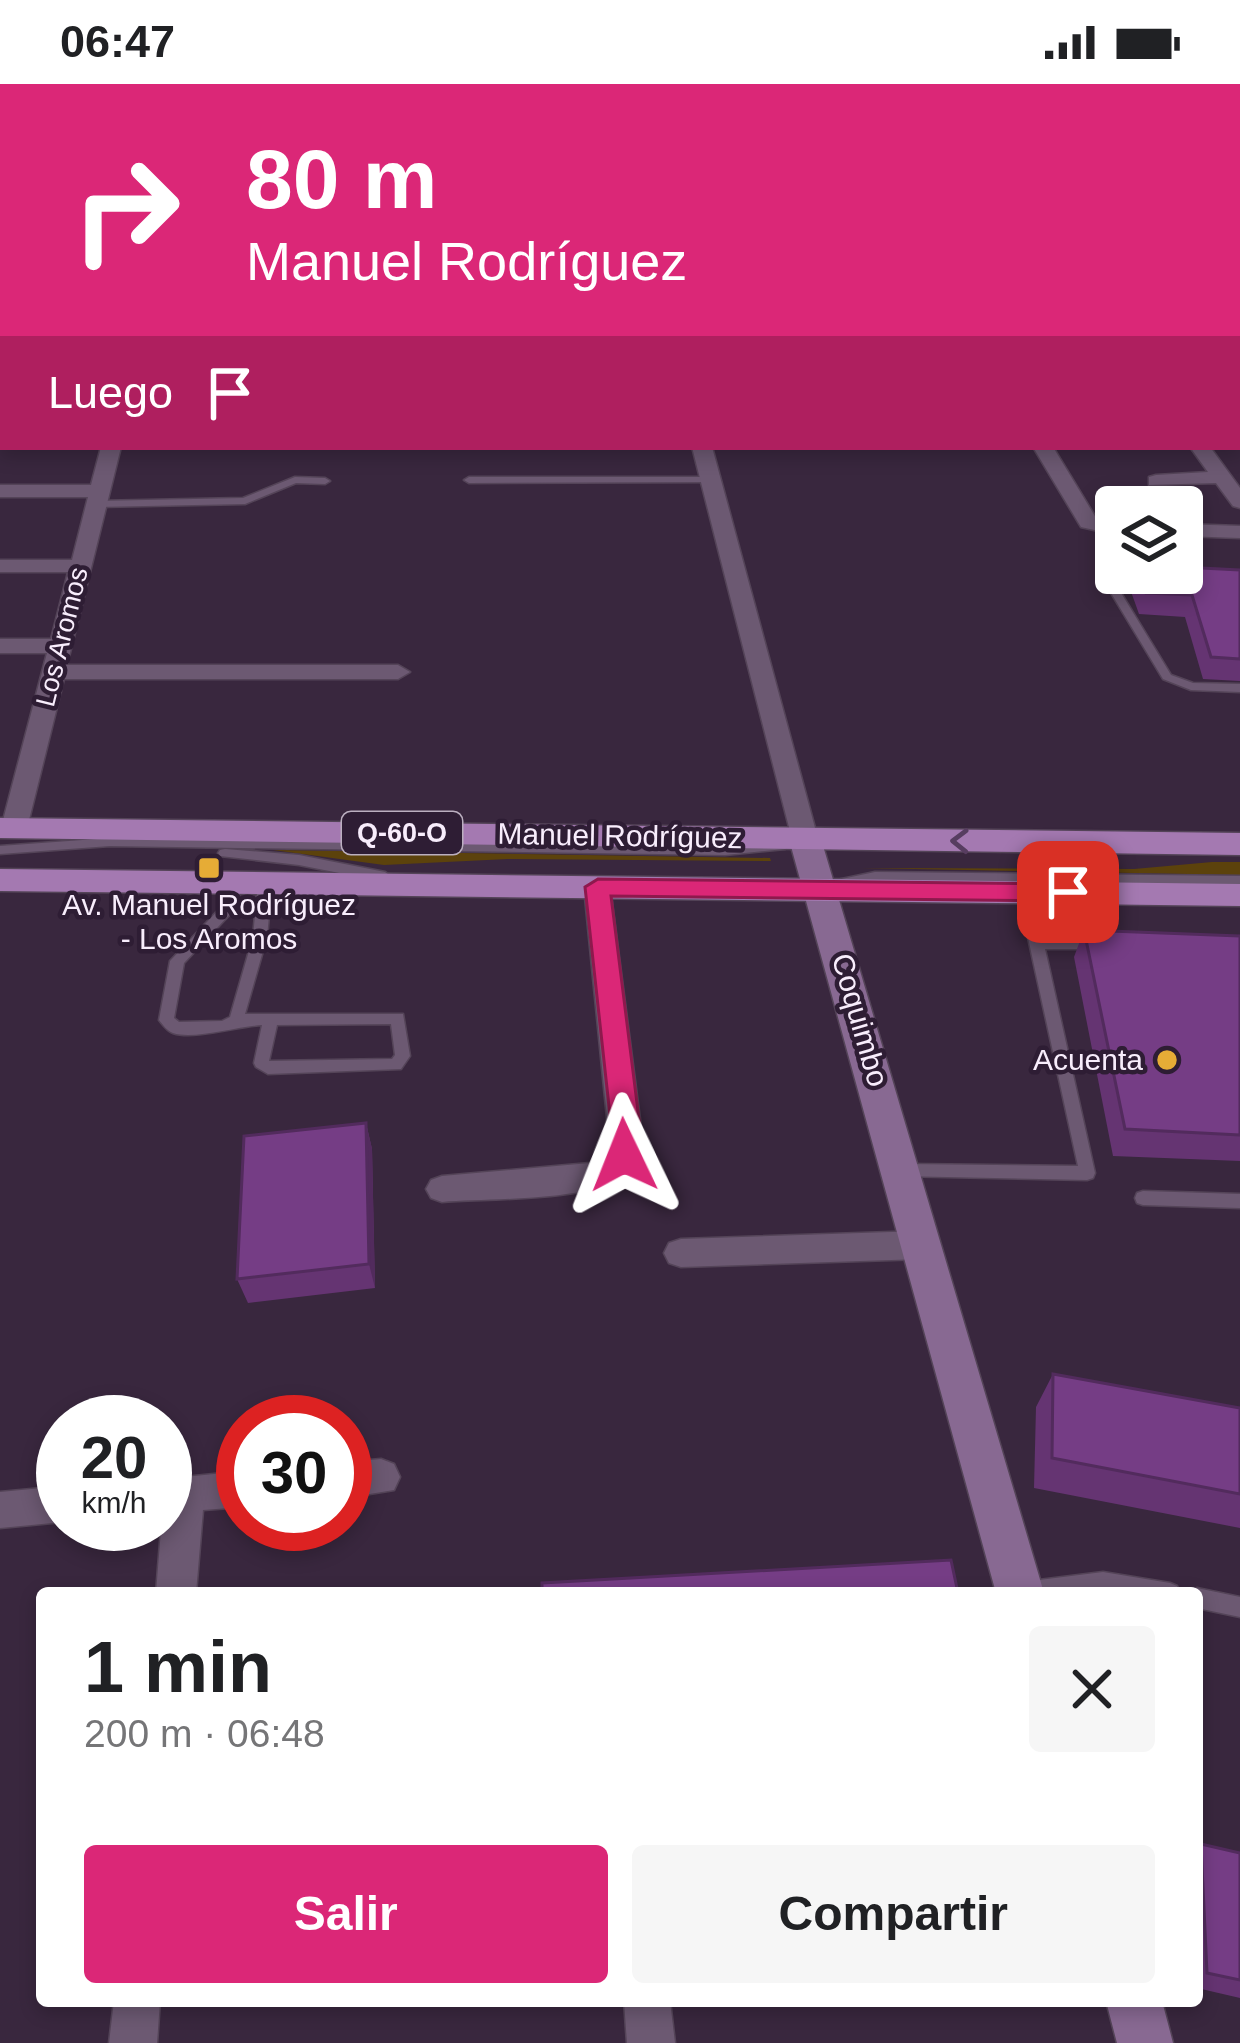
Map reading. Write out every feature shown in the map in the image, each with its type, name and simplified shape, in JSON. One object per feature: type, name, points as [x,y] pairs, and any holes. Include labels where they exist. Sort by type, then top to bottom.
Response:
[{"type":"main road","name":"Manuel Rodríguez","points":[[2,859],[805,839],[1240,848]]},
{"type":"main road","name":"Manuel Rodríguez","points":[[2,859],[251,883],[1240,895]]},
{"type":"street","name":"Los Aromos","points":[[2,859],[110,450]]},
{"type":"street","name":"Coquimbo","points":[[703,450],[805,839],[1018,1587]]},
{"type":"street","points":[[1045,450],[1095,526]]},
{"type":"street","points":[[1202,450],[1240,502]]},
{"type":"street","points":[[1156,481],[1222,477]]},
{"type":"street","points":[[0,491],[98,498]]},
{"type":"street","points":[[1203,531],[1240,532]]},
{"type":"street","points":[[0,566],[80,566]]},
{"type":"street","points":[[0,646],[60,646]]},
{"type":"street","points":[[54,672],[398,672]]},
{"type":"street","points":[[442,1189],[591,1176],[605,1172],[624,1155],[627,1143],[598,887]]},
{"type":"street","points":[[681,1253],[922,1245]]},
{"type":"street","points":[[0,1510],[36,1507]]},
{"type":"street","points":[[176,1551],[176,1587]]},
{"type":"street","points":[[133,2043],[136,2007]]},
{"type":"street","points":[[648,2007],[651,2043]]},
{"type":"street","points":[[1136,2007],[1145,2043]]},
{"type":"lane","points":[[98,498],[245,501],[270,495],[295,480],[325,482]]},
{"type":"lane","points":[[469,480],[711,480]]},
{"type":"lane","points":[[1117,594],[1167,677],[1191,686],[1240,688]]},
{"type":"lane","points":[[2,859],[99,852],[228,854],[299,860],[443,885]]},
{"type":"lane","points":[[823,890],[875,877],[1240,881]]},
{"type":"lane","points":[[251,883],[177,961],[166,1020],[176,1028],[224,1026],[236,1020],[271,1019],[398,1018],[403,1056],[396,1065],[268,1068],[261,1063],[271,1019]]},
{"type":"lane","points":[[236,1020],[260,937],[251,883]]},
{"type":"lane","points":[[902,1172],[1087,1173],[1024,892]]},
{"type":"lane","points":[[1037,944],[1105,945]]},
{"type":"lane","points":[[1143,1198],[1240,1201]]},
{"type":"lane","points":[[1065,1587],[1103,1582],[1133,1587]]},
{"type":"lane","points":[[1203,1599],[1240,1606]]},
{"type":"shaded area","points":[[273,850],[771,861],[508,859],[384,865]]},
{"type":"shaded area","points":[[1240,862],[1240,875],[861,868],[1134,869]]},
{"type":"building","points":[[1203,568],[1240,570],[1240,659],[1211,657],[1192,595],[1169,594],[1203,594]]},
{"type":"building","name":"Acuenta","points":[[1084,930],[1240,936],[1240,1135],[1125,1129]]},
{"type":"building","points":[[366,1123],[369,1264],[237,1279],[244,1136]]},
{"type":"building","points":[[1053,1374],[1240,1408],[1240,1494],[1052,1458]]},
{"type":"building","points":[[951,1560],[957,1587],[542,1587],[542,1583]]},
{"type":"building","points":[[1203,1844],[1240,1853],[1240,1980],[1207,1973]]},
{"type":"place","name":"Av. Manuel Rodríguez - Los Aromos","points":[[209,868]]},
{"type":"place","name":"Acuenta","points":[[1167,1060]]},
{"type":"route","points":[[624,1155],[627,1143],[598,887],[1068,892]]}]
